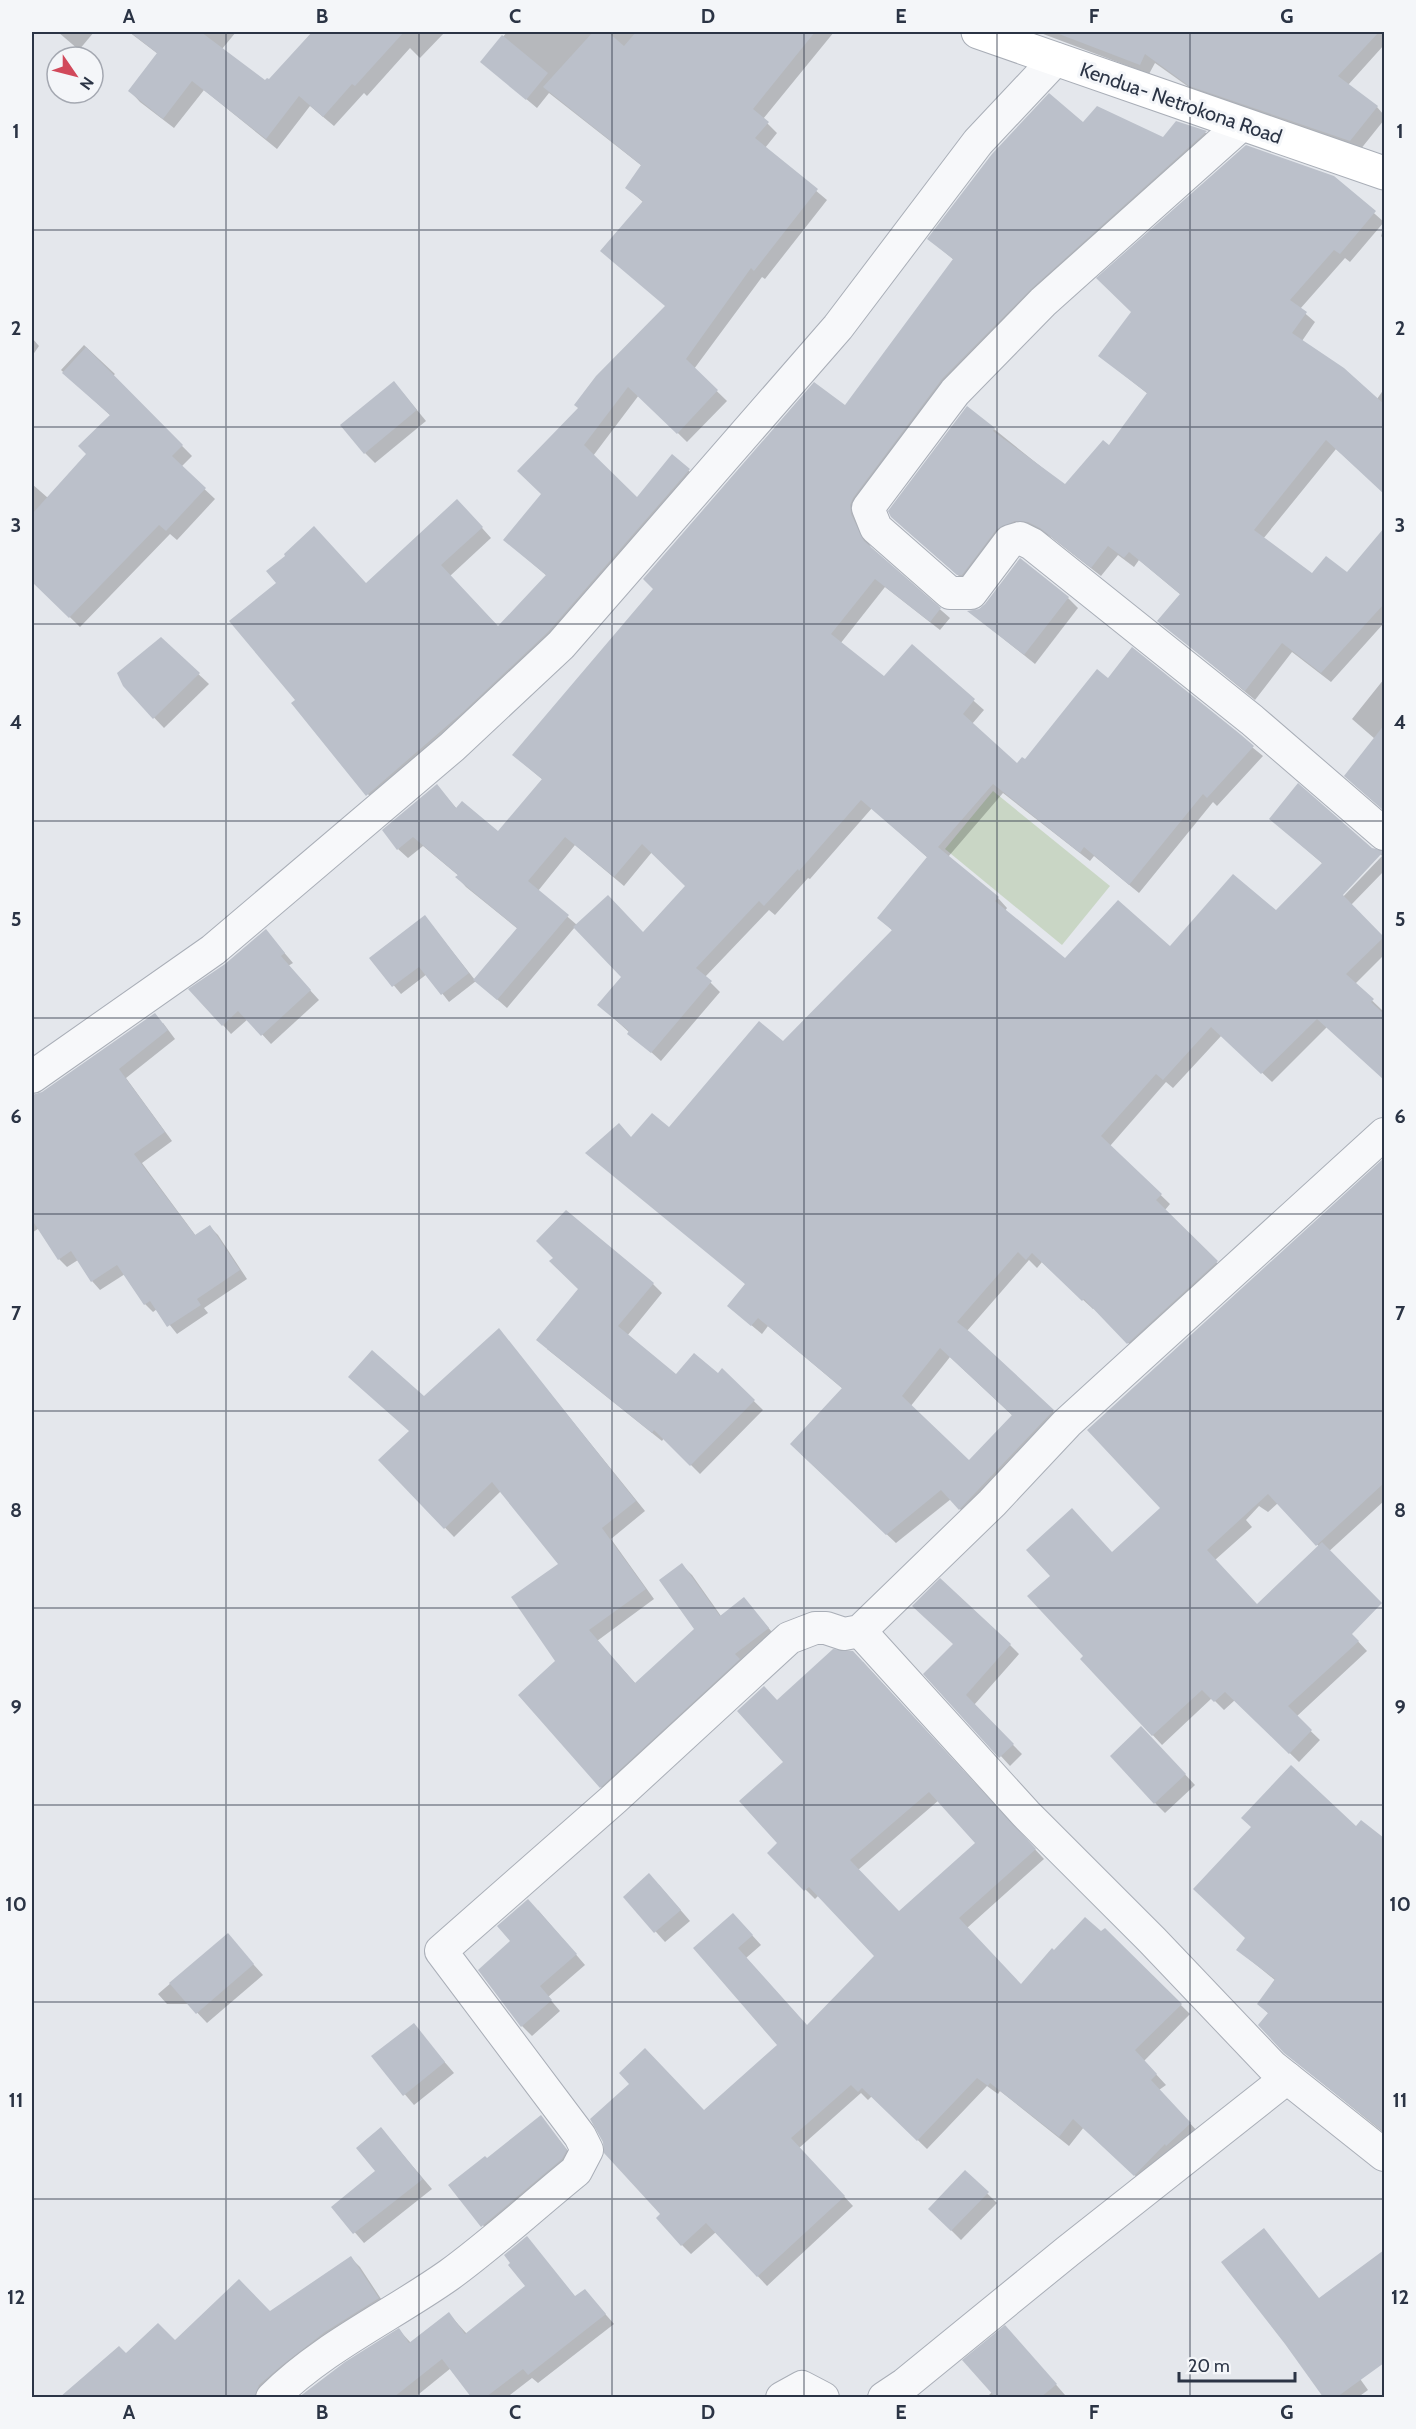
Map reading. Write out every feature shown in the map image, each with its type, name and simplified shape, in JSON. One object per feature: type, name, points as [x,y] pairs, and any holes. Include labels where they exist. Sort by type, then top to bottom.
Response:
[{"type":"main road","name":"Kendua- Netrokona Road","points":[[978,32],[1384,173]]},
{"type":"street","points":[[32,1077],[213,950],[452,747],[561,645],[838,327],[978,142],[1056,59]]},
{"type":"street","points":[[1242,124],[1044,302],[955,392],[868,508],[876,528],[950,593],[971,592],[1010,541],[1020,538],[1032,544],[1252,720],[1384,834]]},
{"type":"street","points":[[272,2397],[286,2384],[372,2323],[448,2275],[576,2170],[587,2150],[580,2136],[441,1951],[614,1799],[789,1638],[815,1628],[826,1628],[844,1634],[860,1631],[992,1503],[1067,1423],[1384,1134]]},
{"type":"street","points":[[860,1631],[1026,1814],[1152,1940],[1272,2066],[1384,2155]]},
{"type":"street","points":[[884,2397],[905,2384],[1068,2251],[1287,2078]]},
{"type":"street","points":[[782,2397],[802,2387],[823,2397]]},
{"type":"green space","points":[[993,791],[1110,886],[1062,945],[945,849]]},
{"type":"building","points":[[130,32],[201,32],[265,80],[269,79],[312,32],[404,32],[323,117],[299,96],[266,139],[192,81],[163,119],[128,91],[157,53]]},
{"type":"building","points":[[593,32],[608,32],[624,46],[636,32],[815,32],[753,109],[769,122],[755,138],[818,189],[754,271],[751,268],[686,359],[718,390],[677,434],[628,387],[584,445],[637,497],[672,454],[690,469],[548,632],[463,712],[366,796],[291,703],[295,700],[229,621],[276,583],[266,571],[285,556],[284,554],[314,526],[366,583],[457,499],[483,527],[441,565],[498,626],[546,575],[503,540],[541,494],[517,471],[578,408],[574,405],[596,376],[665,306],[600,251],[643,201],[625,188],[641,165],[543,87]]},
{"type":"building","points":[[1059,32],[1379,32],[1338,76],[1378,106],[1350,141],[1189,86],[1145,54],[1140,65],[1059,34]]},
{"type":"building","points":[[502,35],[548,73],[526,100],[480,62]]},
{"type":"building","points":[[1049,93],[1083,122],[1097,106],[1163,137],[1176,121],[1207,131],[1031,289],[942,379],[853,498],[850,505],[851,514],[864,541],[941,608],[930,622],[875,579],[831,634],[884,676],[912,644],[975,699],[963,714],[1017,763],[1022,757],[1025,759],[1097,669],[1108,678],[1132,647],[1240,734],[1254,746],[1207,798],[1203,794],[1129,885],[1084,847],[1080,853],[993,784],[938,847],[999,897],[995,901],[1065,958],[1118,900],[1170,946],[1233,874],[1276,910],[1322,863],[1269,819],[1298,783],[1372,848],[1384,851],[1343,895],[1384,937],[1346,974],[1374,999],[1371,1002],[1384,1014],[1384,1080],[1317,1019],[1261,1074],[1211,1027],[1163,1080],[1156,1074],[1101,1136],[1162,1194],[1156,1200],[1218,1261],[1127,1344],[1084,1299],[1082,1301],[1032,1253],[1026,1260],[1018,1252],[957,1322],[1054,1410],[959,1510],[941,1490],[886,1535],[790,1444],[842,1388],[758,1318],[751,1326],[727,1306],[745,1284],[585,1153],[619,1123],[631,1137],[652,1113],[669,1127],[759,1021],[783,1041],[892,930],[877,918],[927,857],[861,800],[799,871],[798,869],[764,906],[759,901],[696,968],[712,981],[651,1053],[627,1034],[629,1031],[597,1005],[621,977],[573,927],[608,895],[643,932],[685,886],[642,844],[614,877],[565,837],[528,881],[569,915],[497,1000],[473,980],[517,928],[455,877],[458,875],[413,837],[397,850],[382,830],[437,784],[456,808],[462,801],[498,831],[542,779],[512,755],[653,589],[643,579],[814,382],[845,405],[953,259],[927,239],[992,154]],"holes":[[[940,1348],[1012,1415],[969,1460],[902,1396]]]},
{"type":"building","points":[[1246,145],[1334,176],[1376,211],[1340,254],[1334,250],[1290,300],[1307,312],[1292,333],[1344,368],[1384,404],[1384,494],[1326,440],[1254,530],[1312,573],[1326,556],[1347,572],[1384,528],[1384,604],[1321,673],[1282,643],[1245,691],[1157,621],[1180,594],[1129,552],[1124,558],[1108,546],[1091,568],[1040,528],[1028,522],[1015,521],[996,530],[962,575],[957,575],[891,517],[888,511],[967,406],[995,428],[993,431],[1065,484],[1103,440],[1109,445],[1147,393],[1098,356],[1131,312],[1096,278]]},
{"type":"building","points":[[86,347],[183,445],[172,456],[206,488],[166,531],[159,525],[69,618],[32,582],[32,514],[86,454],[78,446],[110,415],[62,373]]},
{"type":"building","points":[[394,381],[417,410],[364,454],[340,425]]},
{"type":"building","points":[[1020,558],[1069,597],[1024,655],[967,611],[979,609],[985,604]]},
{"type":"building","points":[[161,637],[200,673],[153,719],[123,686],[117,673]]},
{"type":"building","points":[[1384,725],[1384,811],[1344,776]]},
{"type":"building","points":[[425,915],[469,973],[441,995],[419,967],[392,987],[369,958]]},
{"type":"building","points":[[266,929],[285,953],[281,956],[311,990],[261,1036],[238,1011],[222,1026],[188,989],[225,964]]},
{"type":"building","points":[[155,1013],[168,1030],[119,1069],[165,1132],[134,1154],[195,1235],[210,1225],[240,1270],[197,1299],[201,1305],[167,1327],[150,1301],[144,1305],[117,1265],[91,1282],[71,1251],[58,1260],[32,1220],[32,1095],[42,1092]]},
{"type":"building","points":[[1384,1158],[1384,1483],[1316,1546],[1268,1494],[1207,1550],[1257,1604],[1322,1542],[1382,1603],[1352,1634],[1359,1641],[1288,1706],[1312,1730],[1289,1754],[1225,1692],[1214,1702],[1202,1690],[1152,1736],[1080,1659],[1083,1656],[1027,1596],[1050,1576],[1026,1550],[1072,1508],[1112,1552],[1160,1508],[1087,1430]]},
{"type":"building","points":[[566,1210],[654,1283],[618,1326],[676,1374],[694,1353],[718,1373],[722,1368],[755,1400],[690,1466],[654,1430],[652,1433],[536,1340],[578,1289],[549,1261],[553,1258],[536,1241]]},
{"type":"building","points":[[499,1328],[636,1501],[602,1528],[646,1589],[589,1630],[635,1683],[694,1629],[659,1580],[682,1563],[720,1616],[744,1597],[769,1628],[735,1654],[740,1659],[600,1788],[518,1695],[555,1661],[511,1597],[558,1564],[492,1482],[444,1529],[378,1460],[409,1431],[348,1377],[372,1350],[424,1396]]},
{"type":"building","points":[[940,1578],[1011,1644],[966,1695],[1014,1744],[999,1758],[923,1674],[953,1644],[912,1606]]},
{"type":"building","points":[[833,1649],[853,1651],[1036,1849],[959,1918],[1021,1984],[1052,1948],[1054,1950],[1085,1917],[1101,1931],[1105,1928],[1182,2004],[1135,2050],[1157,2074],[1151,2080],[1191,2123],[1166,2146],[1165,2144],[1134,2176],[1073,2119],[1059,2137],[990,2083],[988,2086],[977,2078],[917,2141],[862,2088],[858,2092],[851,2085],[791,2138],[845,2196],[757,2277],[706,2223],[681,2246],[656,2218],[660,2214],[604,2153],[603,2142],[590,2119],[629,2084],[619,2073],[645,2048],[704,2110],[777,2045],[693,1948],[733,1913],[753,1935],[738,1948],[807,2025],[874,1956],[809,1887],[804,1891],[767,1853],[777,1843],[739,1801],[783,1762],[737,1711],[764,1686],[777,1700]],"holes":[[[929,1792],[975,1843],[899,1911],[850,1860]]]},
{"type":"building","points":[[1141,1726],[1186,1774],[1154,1804],[1110,1756]]},
{"type":"building","points":[[1291,1765],[1356,1826],[1361,1820],[1384,1838],[1384,2132],[1284,2053],[1258,2025],[1268,2013],[1257,2004],[1275,1979],[1236,1950],[1245,1938],[1193,1889],[1251,1827],[1241,1818]]},
{"type":"building","points":[[649,1873],[681,1910],[654,1933],[623,1897]]},
{"type":"building","points":[[528,1899],[577,1954],[540,1986],[552,2000],[521,2027],[478,1970],[510,1941],[497,1926]]},
{"type":"building","points":[[228,1933],[254,1964],[196,2014],[169,1983]]},
{"type":"building","points":[[414,2023],[445,2062],[403,2096],[371,2056]]},
{"type":"building","points":[[541,2115],[567,2150],[562,2159],[481,2227],[448,2185],[485,2156],[487,2158]]},
{"type":"building","points":[[381,2127],[423,2179],[353,2234],[331,2207],[375,2171],[356,2148]]},
{"type":"building","points":[[965,2170],[989,2192],[951,2231],[928,2209]]},
{"type":"building","points":[[1264,2228],[1319,2298],[1384,2250],[1384,2363],[1337,2397],[1323,2397],[1221,2262]]},
{"type":"building","points":[[527,2236],[575,2296],[585,2289],[606,2314],[528,2375],[523,2369],[486,2397],[471,2397],[442,2359],[394,2397],[299,2397],[345,2362],[399,2328],[409,2343],[449,2312],[465,2334],[525,2286],[508,2265],[510,2263],[504,2255]]},
{"type":"building","points":[[351,2256],[379,2298],[325,2332],[281,2366],[259,2385],[255,2397],[60,2397],[119,2346],[126,2353],[158,2323],[175,2340],[239,2279],[270,2311]]},
{"type":"building","points":[[1005,2325],[1057,2384],[1041,2397],[995,2397],[962,2360]]}]
